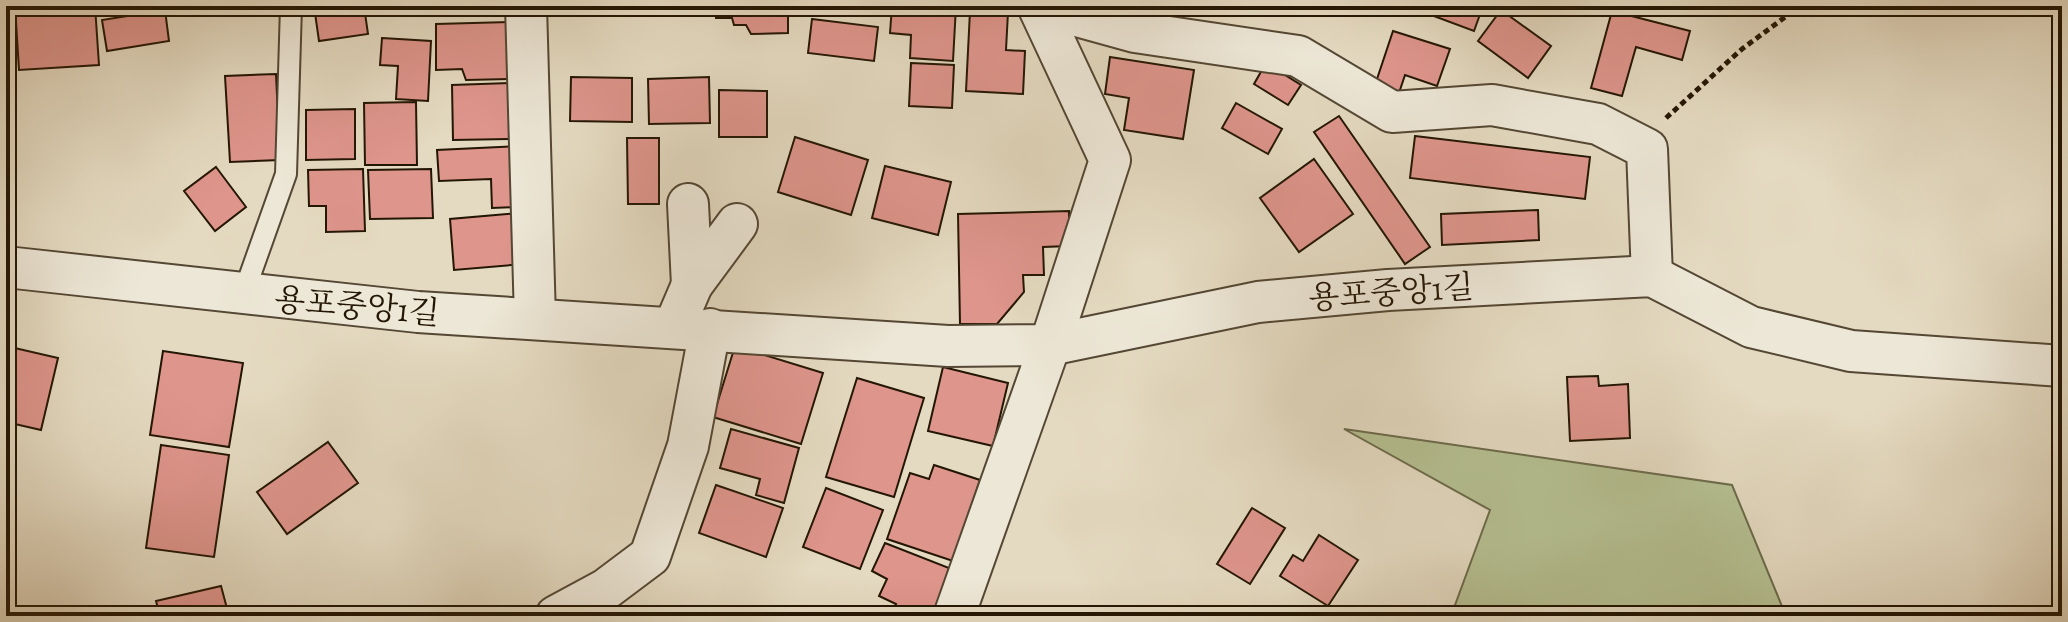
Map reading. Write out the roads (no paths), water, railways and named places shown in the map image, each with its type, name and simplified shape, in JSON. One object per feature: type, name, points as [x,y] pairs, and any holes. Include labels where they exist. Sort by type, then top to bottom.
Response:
[{"type":"street","points":[[526,6],[535,319]]},
{"type":"street","points":[[1039,6],[1135,32],[1298,56],[1392,112],[1492,105],[1598,124],[1647,149],[1652,276],[1751,327],[1851,351],[2062,366]]},
{"type":"street","points":[[954,616],[1050,345],[1110,160],[1039,6]]},
{"type":"street","points":[[556,616],[606,589],[650,556],[688,446],[692,285],[688,204]]},
{"type":"street","points":[[692,285],[737,224]]},
{"type":"street","name":"용포중앙1길","points":[[6,267],[243,295],[535,319],[948,346],[1050,345],[1258,302],[1388,290],[1652,276]]},
{"type":"lane","points":[[243,295],[286,174],[291,6]]}]
